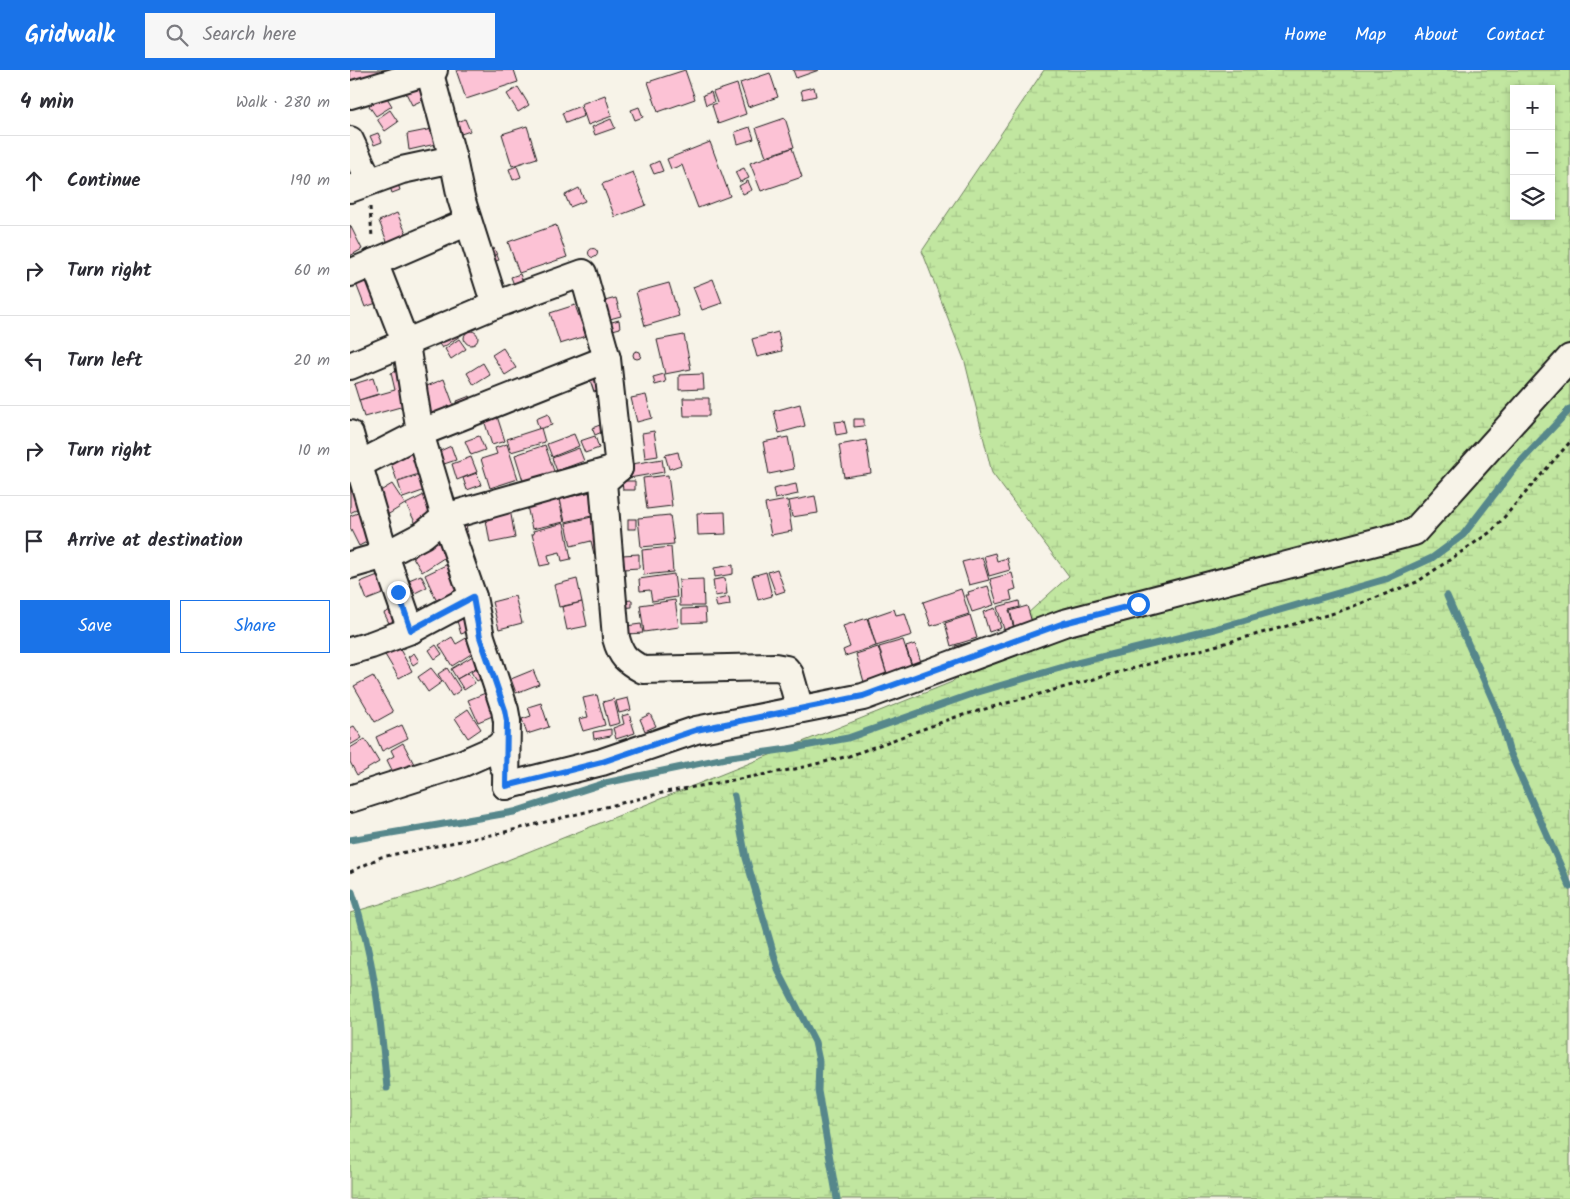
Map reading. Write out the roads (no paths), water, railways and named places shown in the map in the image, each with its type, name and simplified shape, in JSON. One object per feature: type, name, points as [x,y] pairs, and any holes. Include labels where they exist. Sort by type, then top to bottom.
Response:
[{"type":"street","points":[[350,96],[431,71],[468,222],[495,305]]},
{"type":"street","points":[[350,140],[360,185],[402,170],[453,159]]},
{"type":"street","points":[[350,273],[468,222]]},
{"type":"street","points":[[374,262],[406,344],[420,433],[445,516],[473,597],[480,637],[505,710],[507,721],[506,786]]},
{"type":"street","points":[[350,366],[495,305],[583,273],[607,359],[619,468]]},
{"type":"street","points":[[506,786],[602,762],[696,730],[863,696],[1064,623],[1414,532],[1570,358]]},
{"type":"street","points":[[354,467],[420,433],[607,359]]},
{"type":"street","points":[[350,434],[354,467],[411,630]]},
{"type":"street","points":[[619,468],[603,482],[616,638],[620,650],[627,661],[643,670],[775,667],[786,669],[790,674],[800,709]]},
{"type":"street","points":[[350,565],[384,555],[423,534],[445,516],[619,468]]},
{"type":"street","points":[[350,651],[411,630],[473,597]]},
{"type":"street","points":[[350,799],[463,763],[497,748],[501,744],[506,786]]},
{"type":"waterway","points":[[350,840],[514,812],[605,783],[730,757],[848,738],[975,693],[1077,663],[1215,629],[1386,579],[1432,558],[1463,535],[1513,470],[1570,409]]},
{"type":"waterway","points":[[1447,596],[1498,712],[1509,750],[1570,887]]},
{"type":"waterway","points":[[734,796],[746,858],[779,972],[815,1042],[819,1061],[818,1091],[837,1199]]},
{"type":"waterway","points":[[352,892],[366,940],[376,989],[387,1088]]}]
